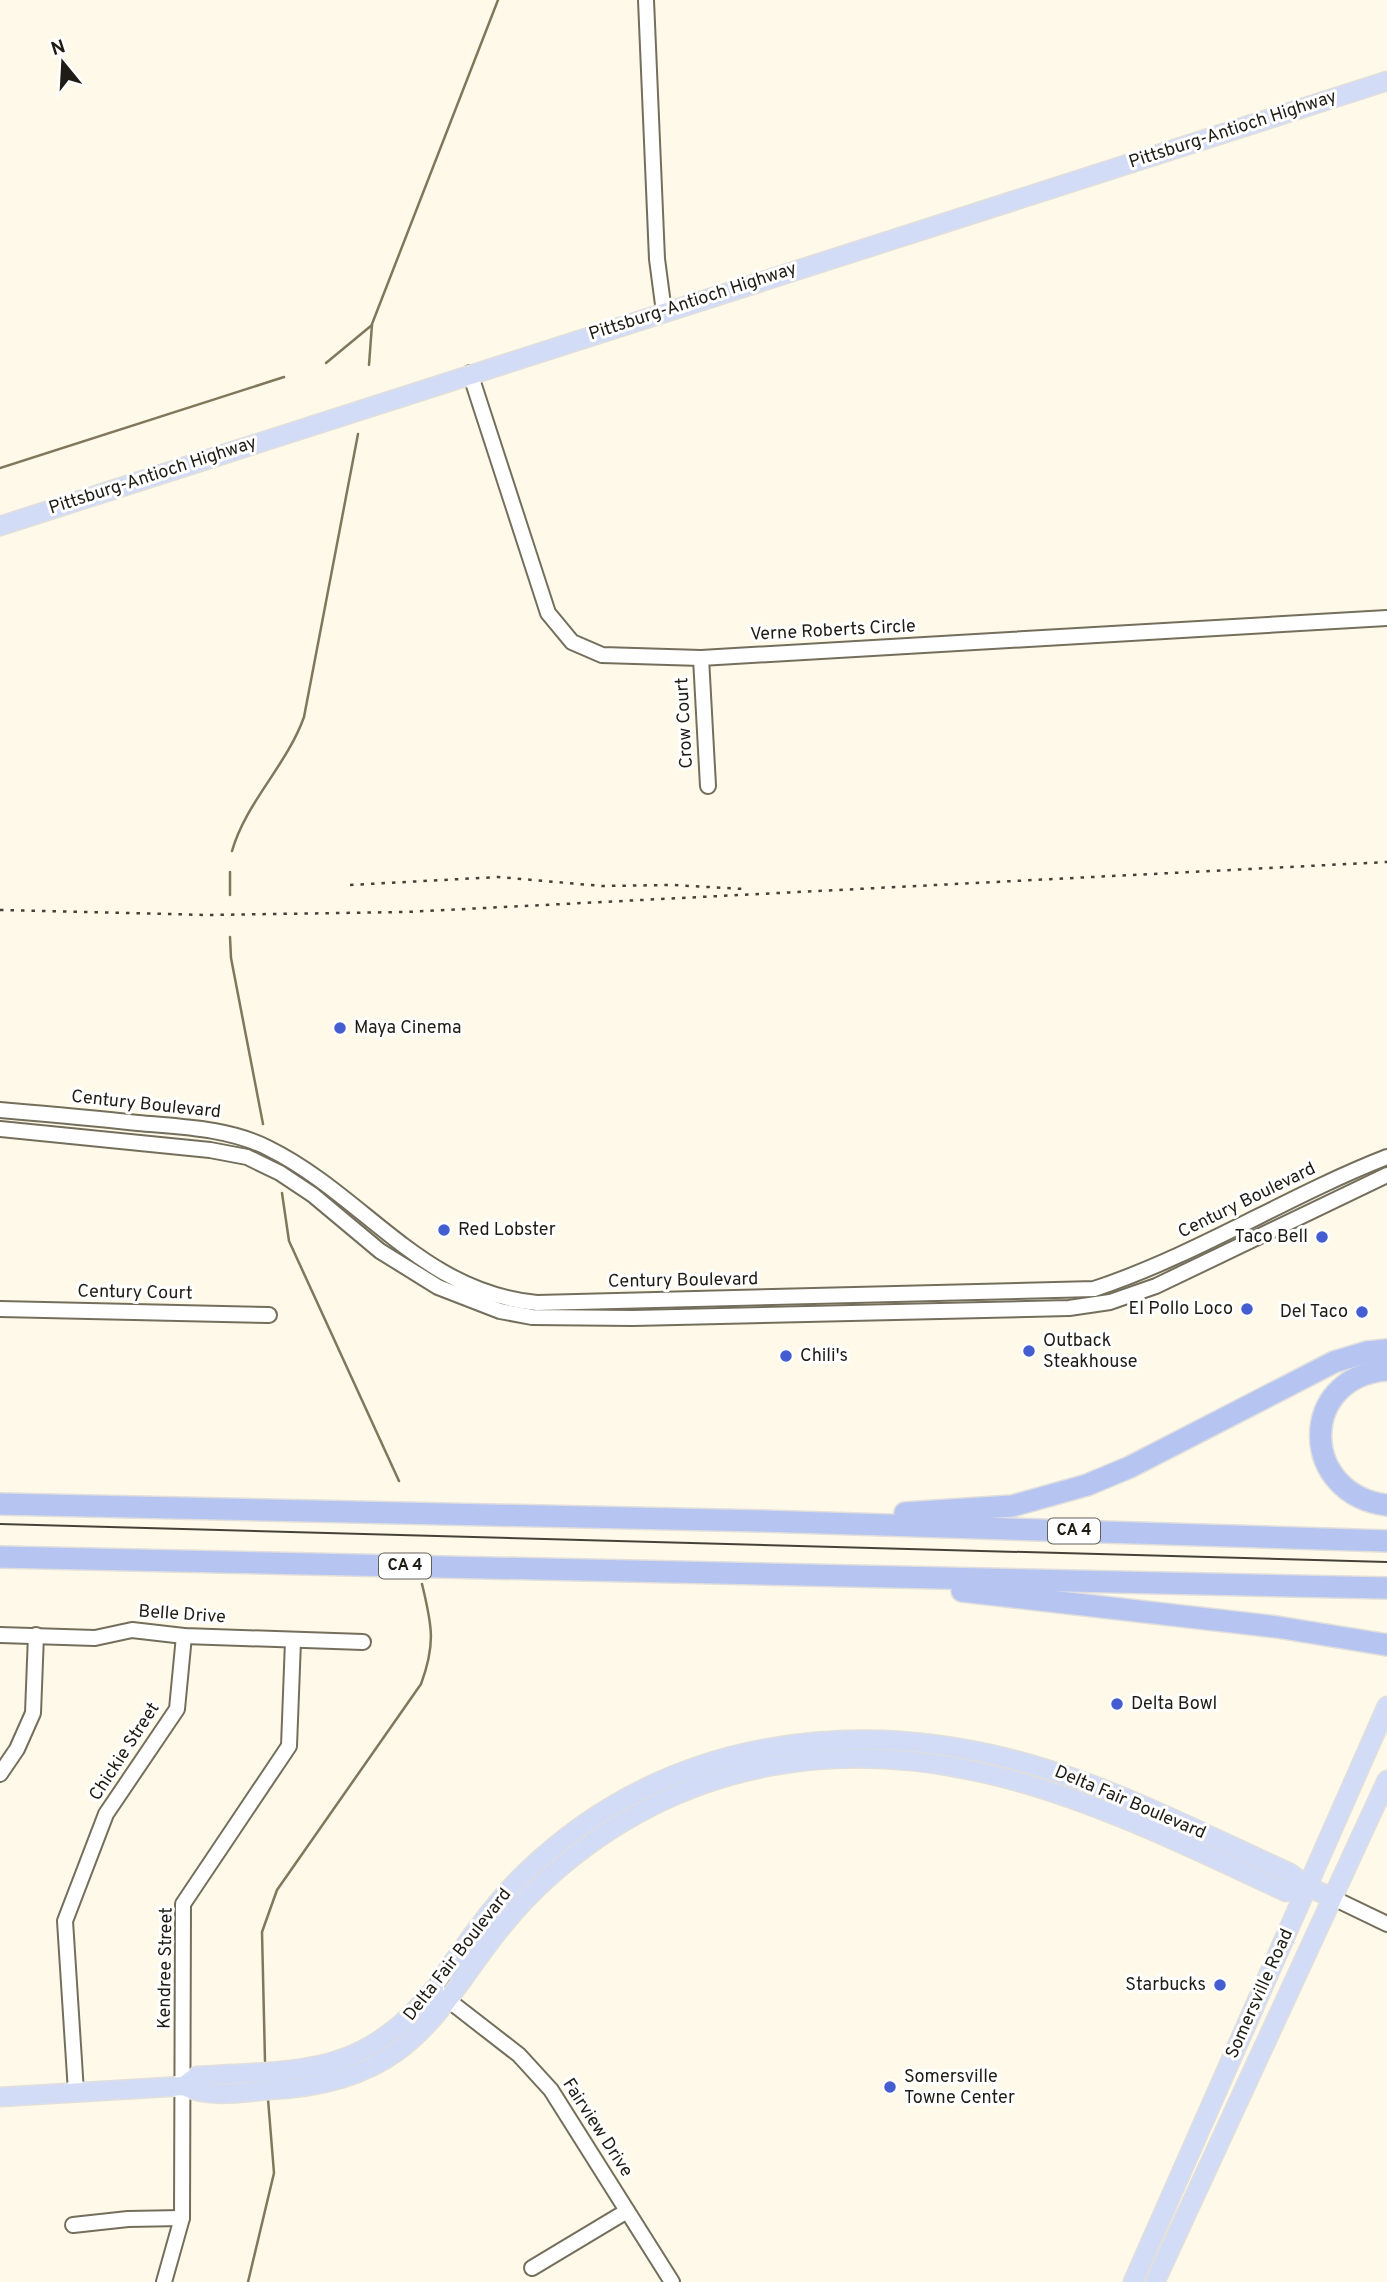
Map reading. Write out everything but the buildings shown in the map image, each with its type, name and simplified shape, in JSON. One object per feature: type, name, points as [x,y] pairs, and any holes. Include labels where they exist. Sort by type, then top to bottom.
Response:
[{"type":"highway","points":[[761,1521],[850,1513],[916,1513],[1012,1506],[1087,1485],[1130,1467],[1334,1362],[1367,1352],[1387,1350]]},
{"type":"highway","points":[[1387,1370],[1356,1376],[1345,1384],[1330,1400],[1320,1435],[1332,1477],[1346,1491],[1369,1503],[1387,1505]]},
{"type":"highway","name":"CA 4","points":[[0,1504],[761,1521],[1387,1541]]},
{"type":"highway","name":"CA 4","points":[[0,1557],[1387,1588]]},
{"type":"highway","points":[[810,1576],[1277,1627],[1387,1645]]},
{"type":"main road","name":"Pittsburg-Antioch Highway","points":[[0,526],[470,373],[1387,81]]},
{"type":"main road","name":"Somersville Road","points":[[1133,2282],[1387,1706]]},
{"type":"main road","name":"Delta Fair Boulevard","points":[[448,1969],[514,1884],[576,1829],[610,1806],[697,1765],[755,1750],[833,1740],[940,1746],[1043,1768],[1145,1807],[1290,1873],[1308,1886],[1331,1897]]},
{"type":"main road","name":"Delta Fair Boulevard","points":[[0,2097],[184,2086],[198,2094],[287,2090],[320,2086],[353,2077],[407,2045],[441,1995],[516,1910],[571,1857],[613,1827],[652,1806],[727,1776],[824,1759],[918,1762],[964,1769],[1062,1793],[1138,1824],[1286,1892],[1308,1886]]},
{"type":"main road","name":"Somersville Road","points":[[1155,2282],[1387,1780]]},
{"type":"main road","points":[[1138,1824],[1145,1807]]},
{"type":"street","points":[[646,0],[657,259],[664,312]]},
{"type":"street","name":"Verne Roberts Circle","points":[[470,373],[548,613],[572,642],[602,655],[701,657],[1387,618]]},
{"type":"street","name":"Crow Court","points":[[701,657],[708,786]]},
{"type":"street","name":"Century Boulevard","points":[[0,1110],[228,1133],[268,1148],[302,1169],[428,1266],[486,1294],[537,1303],[1094,1289],[1149,1271],[1351,1171],[1387,1157]]},
{"type":"street","name":"Century Boulevard","points":[[0,1129],[210,1150],[247,1157],[313,1195],[380,1251],[438,1287],[500,1311],[532,1317],[633,1318],[1069,1308],[1110,1302],[1156,1286],[1387,1175]]},
{"type":"street","name":"Century Court","points":[[0,1309],[269,1314]]},
{"type":"street","name":"Belle Drive","points":[[0,1635],[95,1638],[132,1630],[184,1636],[363,1642]]},
{"type":"street","points":[[0,1774],[17,1749],[33,1713],[36,1635]]},
{"type":"street","name":"Chickie Street","points":[[76,2092],[65,1921],[106,1814],[177,1709],[184,1636]]},
{"type":"street","name":"Kendree Street","points":[[164,2282],[182,2218],[183,1904],[289,1746],[293,1641]]},
{"type":"street","name":"Delta Fair Boulevard","points":[[1331,1897],[1387,1924]]},
{"type":"street","name":"Delta Fair Boulevard","points":[[441,1995],[448,1969]]},
{"type":"street","name":"Fairview Drive","points":[[441,1995],[519,2055],[551,2090],[671,2282]]},
{"type":"street","points":[[532,2268],[627,2211]]},
{"type":"street","points":[[73,2225],[128,2218],[182,2218]]},
{"type":"waterway","points":[[369,365],[372,324],[498,0]]},
{"type":"waterway","points":[[326,363],[372,325]]},
{"type":"waterway","points":[[0,468],[284,377]]},
{"type":"waterway","points":[[232,851],[247,816],[288,751],[304,717],[358,434]]},
{"type":"waterway","points":[[230,872],[230,895]]},
{"type":"waterway","points":[[230,937],[231,958],[263,1124]]},
{"type":"waterway","points":[[282,1193],[289,1241],[399,1481]]},
{"type":"waterway","points":[[265,2061],[262,1932],[277,1890],[421,1684],[431,1646],[422,1584]]},
{"type":"waterway","points":[[248,2282],[274,2173],[268,2099]]},
{"type":"tram line","points":[[0,1524],[1387,1562]]},
{"type":"railway","points":[[0,910],[208,915],[406,912],[1387,862]]},
{"type":"railway","points":[[350,885],[498,877],[602,886],[673,885],[744,889]]},
{"type":"place","name":"Maya Cinema","points":[[340,1028]]},
{"type":"place","name":"Red Lobster","points":[[444,1230]]},
{"type":"place","name":"Taco Bell","points":[[1322,1237]]},
{"type":"place","name":"El Pollo Loco","points":[[1247,1309]]},
{"type":"place","name":"Del Taco","points":[[1362,1312]]},
{"type":"place","name":"Outback Steakhouse","points":[[1029,1351]]},
{"type":"place","name":"Chili's","points":[[786,1356]]},
{"type":"place","name":"Delta Bowl","points":[[1117,1704]]},
{"type":"place","name":"Starbucks","points":[[1220,1985]]},
{"type":"place","name":"Somersville Towne Center","points":[[890,2087]]}]
